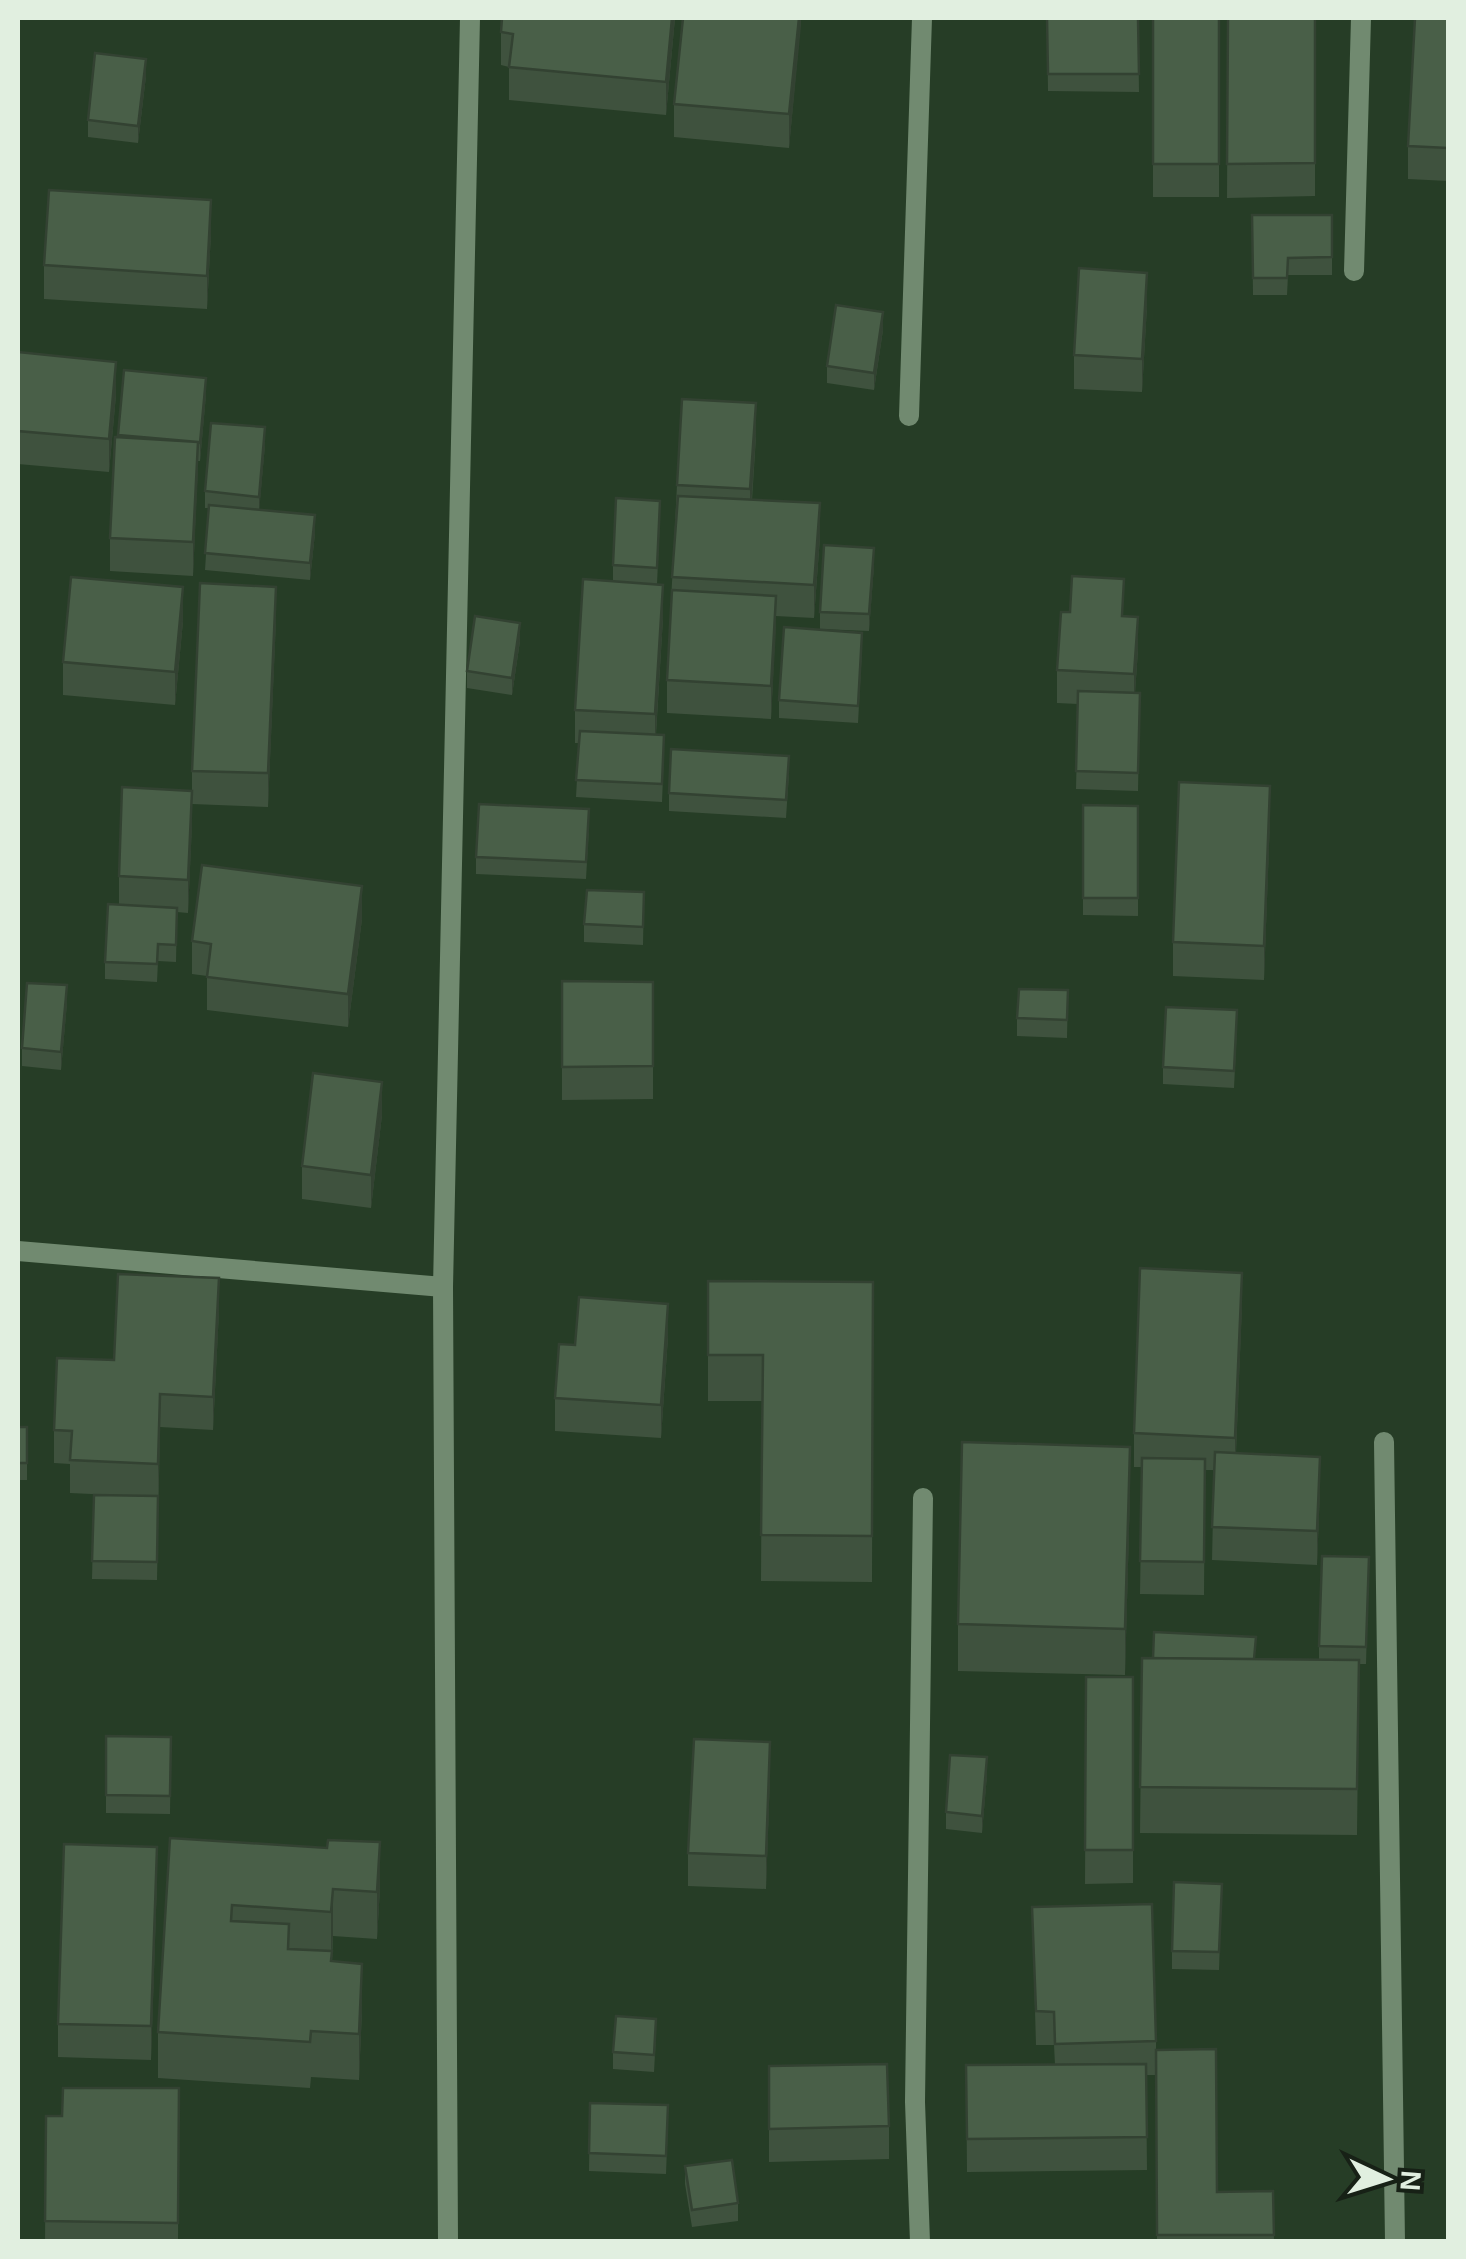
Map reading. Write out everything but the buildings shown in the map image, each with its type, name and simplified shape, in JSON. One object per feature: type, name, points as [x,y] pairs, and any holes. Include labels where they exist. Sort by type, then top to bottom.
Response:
[{"type":"street","points":[[448,2242],[443,1288],[470,18]]},
{"type":"street","points":[[909,416],[922,18]]},
{"type":"street","points":[[1354,271],[1361,18]]},
{"type":"street","points":[[18,1251],[443,1288]]},
{"type":"street","points":[[1384,1442],[1395,2242]]},
{"type":"street","points":[[920,2242],[914,2102],[924,1498]]}]
